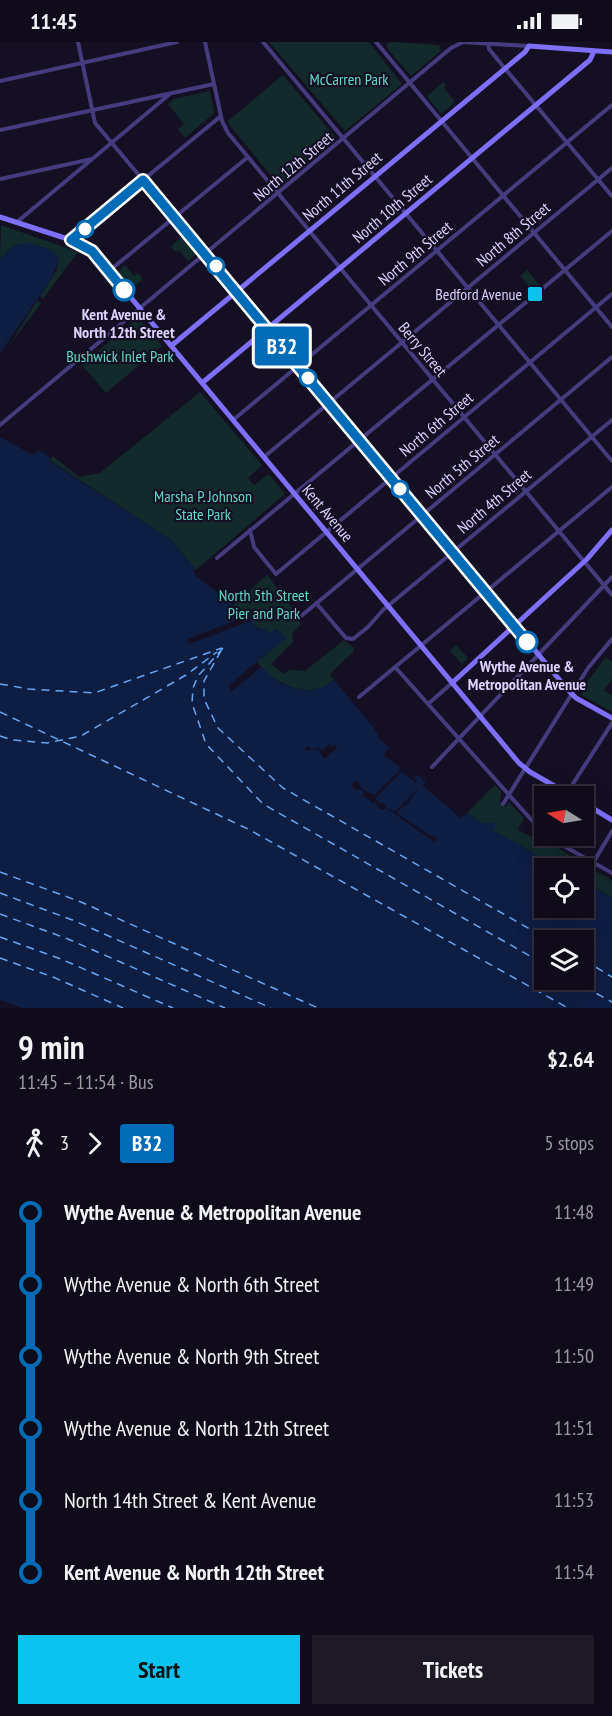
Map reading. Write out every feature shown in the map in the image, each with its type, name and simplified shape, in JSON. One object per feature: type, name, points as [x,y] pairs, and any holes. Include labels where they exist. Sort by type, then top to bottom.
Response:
[{"type":"main road","points":[[533,45],[584,47],[594,51],[612,52]]},
{"type":"main road","name":"North 11th Street","points":[[171,346],[533,45]]},
{"type":"main road","name":"North 10th Street","points":[[202,383],[590,60],[594,51]]},
{"type":"main road","points":[[71,240],[143,180],[572,694],[612,718]]},
{"type":"main road","name":"Kent Avenue","points":[[0,217],[71,240],[90,249],[525,769],[552,786]]},
{"type":"main road","points":[[452,683],[584,562],[612,530]]},
{"type":"main road","points":[[594,809],[612,820]]},
{"type":"street","points":[[78,42],[95,123],[143,180],[221,116]]},
{"type":"street","points":[[0,81],[177,42]]},
{"type":"street","name":"Berry Street","points":[[205,42],[225,128],[612,595]]},
{"type":"street","points":[[263,42],[612,461]]},
{"type":"street","points":[[376,42],[612,327]]},
{"type":"street","points":[[460,42],[533,45]]},
{"type":"street","name":"North 12th Street","points":[[0,425],[460,42]]},
{"type":"street","points":[[488,43],[489,49],[612,196]]},
{"type":"street","points":[[0,130],[214,84]]},
{"type":"street","points":[[17,222],[172,93]]},
{"type":"street","name":"North 9th Street","points":[[233,420],[612,105]]},
{"type":"street","points":[[109,271],[248,157]]},
{"type":"street","points":[[0,179],[92,159]]},
{"type":"street","name":"North 8th Street","points":[[264,457],[612,168]]},
{"type":"street","points":[[217,558],[612,231]]},
{"type":"street","name":"North 6th Street","points":[[250,530],[254,547],[276,573],[612,294]]},
{"type":"street","name":"North 5th Street","points":[[300,617],[612,357]]},
{"type":"street","name":"North 4th Street","points":[[316,603],[344,636],[351,640],[452,551],[612,420]]},
{"type":"street","points":[[359,697],[612,487]]},
{"type":"street","points":[[432,767],[612,577]]},
{"type":"street","points":[[503,804],[588,668],[612,639]]},
{"type":"street","points":[[395,667],[534,823]]},
{"type":"street","points":[[428,704],[452,683]]},
{"type":"street","points":[[574,786],[612,723]]},
{"type":"street","points":[[612,831],[594,862],[612,873]]},
{"type":"street","points":[[565,846],[587,858]]},
{"type":"green space","name":"McCarren Park","points":[[269,42],[369,42],[402,84],[345,131]]},
{"type":"green space","name":"McCarren Park","points":[[390,42],[439,45],[441,51],[411,76],[387,48]]},
{"type":"green space","name":"McCarren Park","points":[[283,75],[336,138],[279,185],[228,121]]},
{"type":"green space","points":[[443,82],[446,85],[444,88],[455,102],[441,114],[427,96]]},
{"type":"green space","points":[[210,91],[214,113],[185,138],[178,129],[184,124],[168,104],[174,99]]},
{"type":"green space","points":[[1,225],[78,252],[43,299],[40,296],[56,271],[59,259],[49,249],[15,245],[0,259]]},
{"type":"green space","points":[[183,236],[197,254],[188,261],[179,250],[175,252],[171,246]]},
{"type":"green space","points":[[125,265],[134,276],[138,273],[143,279],[131,289],[117,272]]},
{"type":"green space","points":[[527,270],[539,285],[532,290],[520,276]]},
{"type":"green space","points":[[37,300],[41,303],[9,346]]},
{"type":"green space","name":"Bushwick Inlet Park","points":[[138,317],[162,346],[106,393],[82,365]]},
{"type":"green space","name":"Marsha P. Johnson State Park","points":[[200,392],[262,465],[248,478],[254,485],[269,474],[285,494],[196,570],[170,539],[49,460],[53,456],[79,477],[100,473]]},
{"type":"green space","name":"North 5th Street Pier and Park","points":[[267,575],[295,612],[294,616],[301,624],[292,634],[293,642],[271,664],[284,674],[289,670],[305,671],[344,640],[353,647],[354,651],[330,674],[334,680],[325,686],[316,690],[296,688],[277,680],[261,667],[228,686],[285,638],[276,629],[270,634],[253,625],[248,616],[233,605]]},
{"type":"green space","points":[[456,645],[468,658],[462,664],[450,651]]},
{"type":"green space","points":[[606,657],[612,662],[612,679],[604,690],[612,696],[612,712],[582,695],[587,682]]},
{"type":"green space","points":[[495,785],[501,791],[500,802],[506,807],[509,802],[524,818],[518,830],[534,838],[534,846],[554,846],[565,852],[564,855],[566,853],[572,857],[542,858],[492,830],[497,823],[481,823],[467,813]]},
{"type":"green space","points":[[594,870],[612,881],[612,898],[594,888]]},
{"type":"water","points":[[29,243],[49,249],[58,256],[58,261],[51,279],[0,353],[0,259],[15,245]]},
{"type":"water","points":[[0,437],[33,455],[39,450],[51,458],[49,461],[170,539],[195,569],[193,571],[196,576],[253,620],[253,625],[261,630],[264,627],[270,633],[275,629],[286,638],[257,662],[273,678],[293,688],[303,690],[314,690],[334,680],[389,748],[384,755],[414,778],[417,775],[426,782],[423,786],[461,818],[467,813],[481,823],[497,823],[493,830],[542,858],[534,858],[534,918],[594,918],[594,888],[612,898],[612,1008],[22,1008],[0,1000]]},
{"type":"pier","points":[[248,616],[253,620],[189,644],[187,639]]},
{"type":"pier","points":[[257,662],[261,667],[232,691],[228,686]]},
{"type":"pier","points":[[329,744],[332,747],[335,744],[337,748],[324,759],[318,749],[308,751],[305,749],[308,746],[318,748],[322,751]]},
{"type":"pier","points":[[399,767],[417,781],[416,783],[402,772],[376,797],[376,800],[395,812],[420,786],[408,803],[396,813],[431,836],[435,836],[437,839],[435,842],[386,808],[380,810],[375,801],[373,803],[362,795],[364,792],[352,786],[353,782],[358,781],[360,788],[374,795],[399,771]]},
{"type":"ferry route","points":[[0,684],[29,689],[94,693],[222,648]]},
{"type":"ferry route","points":[[223,648],[198,676],[193,688],[192,703],[206,744],[263,804],[534,958]]},
{"type":"ferry route","points":[[221,651],[204,681],[204,699],[218,728],[283,788],[534,931]]},
{"type":"ferry route","points":[[0,736],[12,740],[47,743],[81,736],[186,675],[217,652]]},
{"type":"ferry route","points":[[0,712],[248,829],[568,1008]]},
{"type":"ferry route","points":[[0,872],[81,902],[318,1008]]},
{"type":"ferry route","points":[[0,893],[75,921],[271,1008]]},
{"type":"ferry route","points":[[0,914],[68,939],[225,1008]]},
{"type":"ferry route","points":[[0,937],[61,959],[173,1008]]},
{"type":"ferry route","points":[[0,958],[53,977],[123,1008]]},
{"type":"ferry route","points":[[594,966],[612,977]]},
{"type":"ferry route","points":[[590,990],[612,1002]]},
{"type":"bus line","name":"B32","points":[[124,290],[92,251],[71,240],[143,180],[527,642]]},
{"type":"place","name":"Kent Avenue & North 12th Street","points":[[124,290]]},
{"type":"place","name":"Bedford Avenue","points":[[535,294]]},
{"type":"place","name":"Wythe Avenue & Metropolitan Avenue","points":[[527,642]]}]
